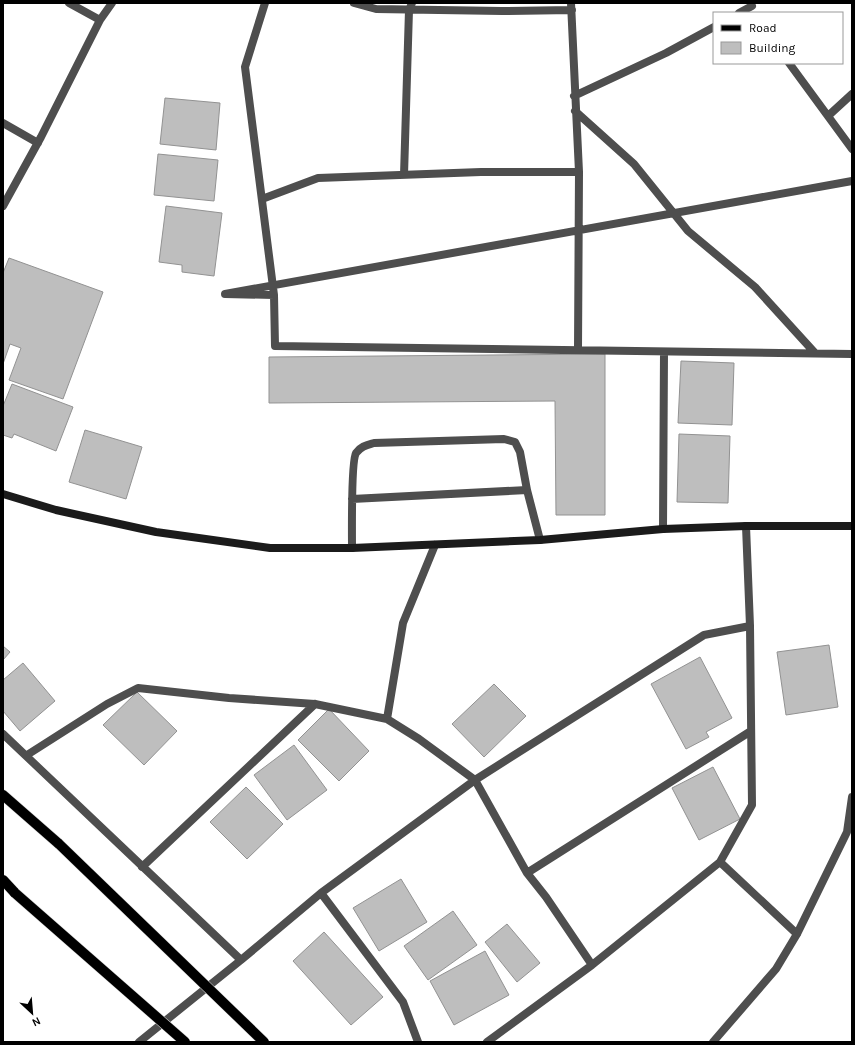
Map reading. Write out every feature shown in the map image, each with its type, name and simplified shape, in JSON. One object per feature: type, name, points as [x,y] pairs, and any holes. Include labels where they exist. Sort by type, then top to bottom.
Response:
[{"type":"main road","points":[[3,795],[59,844],[264,1042]]},
{"type":"main road","points":[[3,880],[15,893],[185,1042]]},
{"type":"street","points":[[69,3],[100,20]]},
{"type":"street","points":[[3,206],[38,143],[100,20],[112,3]]},
{"type":"street","points":[[265,3],[245,67],[274,294],[275,346],[852,354]]},
{"type":"street","points":[[354,3],[376,9],[411,6],[571,6],[578,172],[578,350]]},
{"type":"street","points":[[404,175],[411,6]]},
{"type":"street","points":[[741,12],[753,7]]},
{"type":"street","points":[[574,96],[666,53],[713,28]]},
{"type":"street","points":[[790,64],[852,149]]},
{"type":"street","points":[[828,116],[852,94]]},
{"type":"street","points":[[575,111],[634,164],[688,231],[755,287],[815,354]]},
{"type":"street","points":[[3,123],[38,143]]},
{"type":"street","points":[[262,199],[318,178],[481,172],[578,172]]},
{"type":"street","points":[[274,294],[225,294],[852,181]]},
{"type":"street","points":[[663,529],[664,352]]},
{"type":"street","points":[[352,548],[352,499],[355,454],[362,446],[374,443],[504,439],[515,442],[520,452],[527,490],[540,540]]},
{"type":"street","points":[[352,499],[527,490]]},
{"type":"street","points":[[3,494],[56,510],[156,532],[270,548],[352,548],[540,540],[663,529],[746,526],[852,526]]},
{"type":"street","points":[[487,1042],[592,965],[720,862],[752,806],[750,626],[746,526]]},
{"type":"street","points":[[387,719],[403,623],[436,545]]},
{"type":"street","points":[[139,1042],[321,893],[475,780],[704,635],[750,626]]},
{"type":"street","points":[[27,755],[107,704],[138,688],[229,698],[315,704],[387,719],[419,739],[475,780],[527,873],[546,897],[592,965]]},
{"type":"street","points":[[142,867],[315,704]]},
{"type":"street","points":[[527,873],[752,731]]},
{"type":"street","points":[[3,734],[27,755],[142,867],[241,960]]},
{"type":"street","points":[[713,1042],[776,968],[797,934],[847,832],[852,797]]},
{"type":"street","points":[[720,862],[797,934]]},
{"type":"street","points":[[321,893],[403,1002],[418,1042]]},
{"type":"building","points":[[165,98],[220,103],[216,150],[160,144]]},
{"type":"building","points":[[158,154],[218,160],[214,201],[154,195]]},
{"type":"building","points":[[166,206],[222,213],[214,276],[182,272],[182,265],[159,262]]},
{"type":"building","points":[[9,258],[103,292],[63,399],[9,380],[21,348],[10,344],[3,364],[3,273]]},
{"type":"building","points":[[605,354],[605,515],[556,515],[555,401],[269,403],[269,357]]},
{"type":"building","points":[[681,361],[734,363],[732,425],[678,423]]},
{"type":"building","points":[[12,384],[73,407],[56,451],[14,434],[12,438],[3,435],[3,406]]},
{"type":"building","points":[[85,430],[142,447],[126,499],[69,482]]},
{"type":"building","points":[[679,434],[730,436],[728,503],[677,502]]},
{"type":"building","points":[[829,645],[838,707],[786,715],[777,652]]},
{"type":"building","points":[[3,646],[10,652],[3,660]]},
{"type":"building","points":[[700,657],[732,718],[706,732],[709,737],[686,749],[651,684]]},
{"type":"building","points":[[23,663],[55,701],[20,731],[3,711],[3,680]]},
{"type":"building","points":[[494,684],[526,716],[484,757],[452,724]]},
{"type":"building","points":[[137,692],[177,731],[144,765],[103,725]]},
{"type":"building","points":[[329,709],[369,751],[339,781],[298,740]]},
{"type":"building","points":[[294,745],[327,790],[287,820],[254,775]]},
{"type":"building","points":[[713,767],[740,819],[699,840],[672,788]]},
{"type":"building","points":[[246,787],[283,824],[247,859],[210,822]]},
{"type":"building","points":[[401,879],[427,922],[379,951],[353,908]]},
{"type":"building","points":[[453,911],[477,945],[428,980],[404,946]]},
{"type":"building","points":[[507,924],[540,963],[517,982],[485,942]]},
{"type":"building","points":[[324,932],[383,997],[351,1025],[293,961]]},
{"type":"building","points":[[485,951],[509,995],[454,1025],[430,981]]}]
